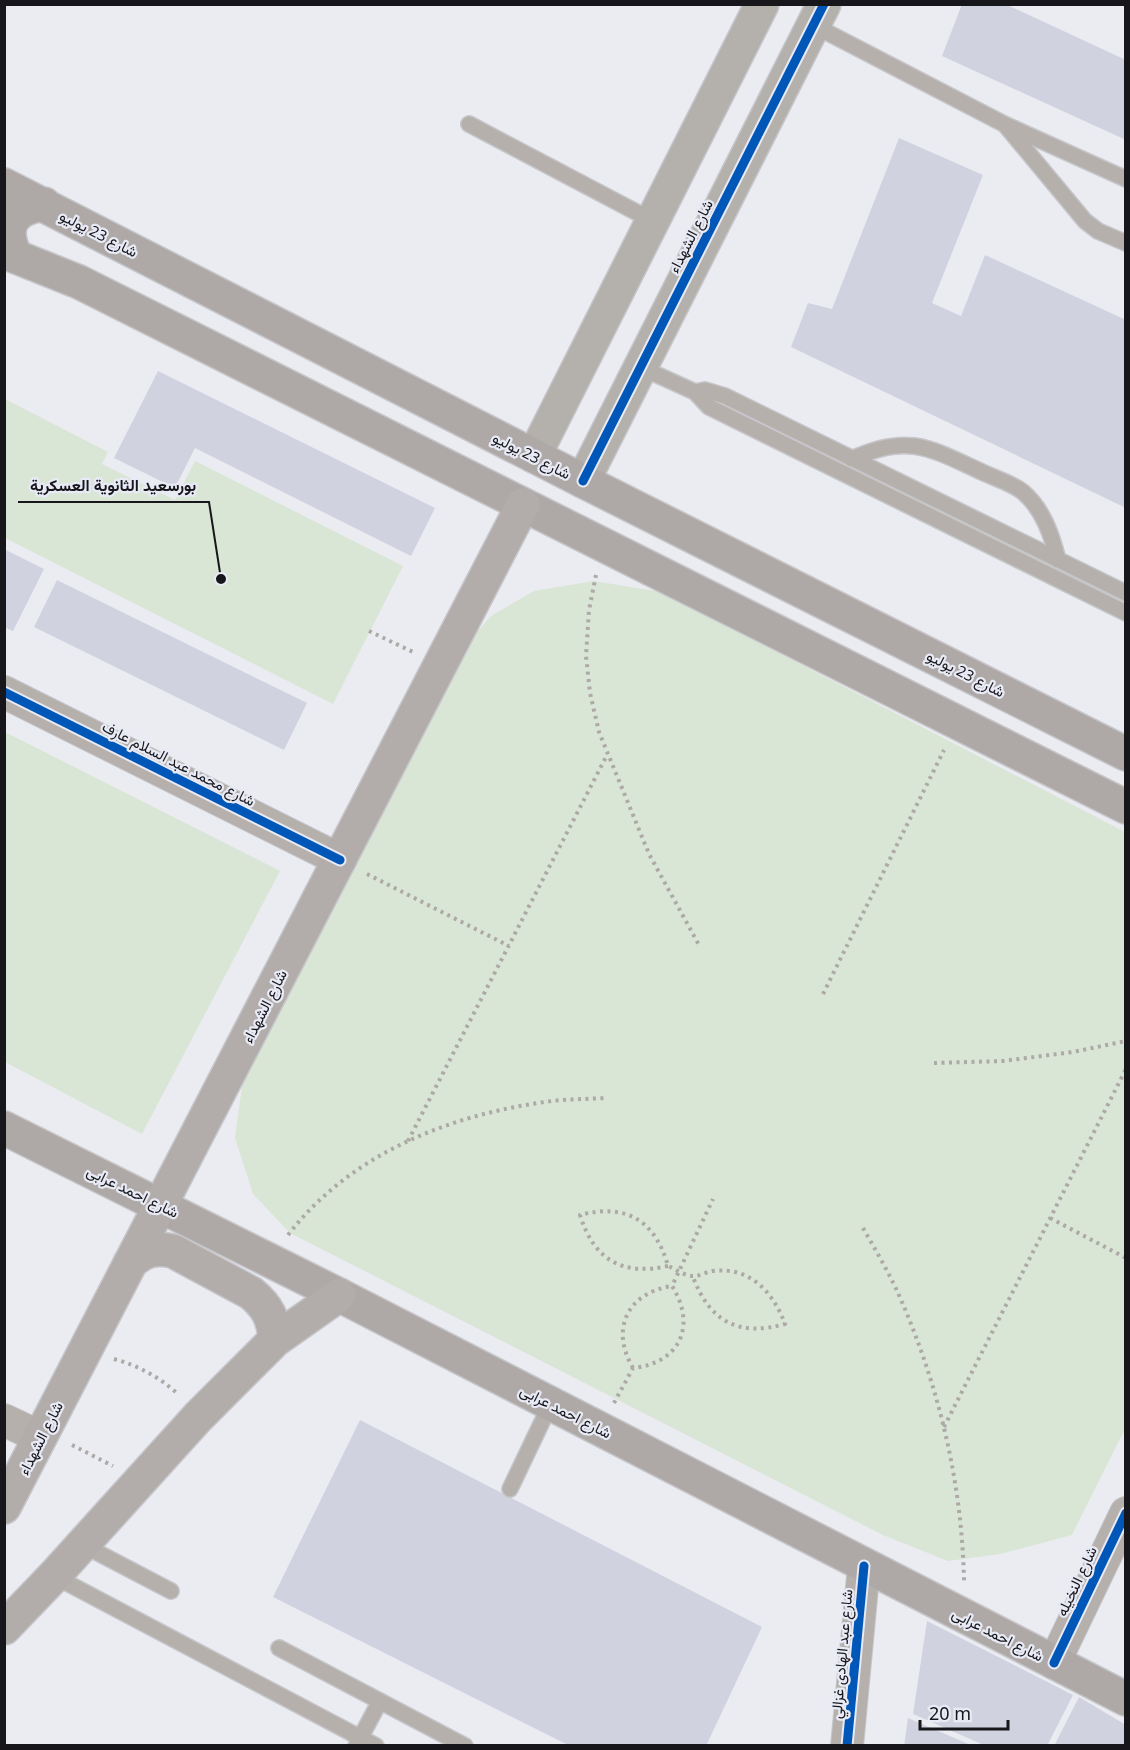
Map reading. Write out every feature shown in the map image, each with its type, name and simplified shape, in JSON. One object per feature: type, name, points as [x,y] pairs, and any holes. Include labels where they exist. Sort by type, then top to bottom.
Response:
[{"type":"highway","name":"شارع الشهداء","points":[[4,1507],[523,505]]},
{"type":"highway","points":[[130,1263],[139,1255],[150,1250],[162,1248],[173,1251],[251,1293],[262,1302],[272,1320],[275,1340]]},
{"type":"highway","points":[[4,1628],[83,1545],[198,1417],[275,1340],[339,1295]]},
{"type":"main road","name":"شارع 23 يوليو","points":[[4,184],[583,481],[1125,753]]},
{"type":"main road","points":[[44,204],[32,206],[20,212],[12,221],[10,254],[79,282],[1125,807]]},
{"type":"main road","name":"شارع احمد عرابى","points":[[4,1128],[339,1295],[1125,1699]]},
{"type":"street","points":[[534,456],[762,4]]},
{"type":"street","name":"شارع الشهداء","points":[[583,481],[819,15]]},
{"type":"street","name":"شارع محمد عبد السلام عارف","points":[[4,692],[340,860]]},
{"type":"street","points":[[4,1420],[42,1434]]},
{"type":"street","name":"شارع النخيله","points":[[1054,1663],[1125,1513]]},
{"type":"street","name":"شارع عبد الهادى غزالي","points":[[847,1746],[864,1566]]},
{"type":"lane","points":[[819,15],[1004,124],[1125,179]]},
{"type":"lane","points":[[469,124],[653,221]]},
{"type":"lane","points":[[1004,124],[1085,221],[1098,231],[1125,243]]},
{"type":"lane","points":[[640,367],[695,392],[709,408],[1125,613]]},
{"type":"lane","points":[[695,392],[705,390],[716,392],[1125,592]]},
{"type":"lane","points":[[852,459],[871,450],[890,446],[911,445],[931,448],[1022,491],[1046,523],[1058,560]]},
{"type":"lane","points":[[510,1489],[551,1404]]},
{"type":"lane","points":[[83,1545],[171,1591]]},
{"type":"lane","points":[[54,1576],[358,1741],[376,1746]]},
{"type":"lane","points":[[279,1648],[465,1746]]},
{"type":"lane","points":[[358,1741],[380,1701]]},
{"type":"path","points":[[602,545],[589,610],[586,656],[590,693],[599,732],[606,754],[649,854],[699,945]]},
{"type":"path","points":[[369,632],[440,666]]},
{"type":"path","points":[[823,994],[957,723]]},
{"type":"path","points":[[408,1142],[606,754]]},
{"type":"path","points":[[340,860],[508,946]]},
{"type":"path","points":[[934,1063],[1003,1061],[1073,1053],[1125,1041]]},
{"type":"path","points":[[944,1426],[1125,1069]]},
{"type":"path","points":[[270,1260],[302,1217],[336,1184],[379,1155],[435,1129],[504,1109],[553,1101],[607,1098]]},
{"type":"path","points":[[672,1286],[713,1199]]},
{"type":"path","points":[[668,1266],[663,1247],[652,1231],[637,1219],[618,1211],[599,1210],[580,1215],[586,1233],[597,1250],[612,1261],[630,1269],[649,1270],[668,1266],[693,1277],[712,1271],[732,1271],[751,1278],[766,1289],[778,1305],[785,1324],[766,1329],[746,1329],[728,1322],[712,1311],[700,1295],[693,1277]]},
{"type":"path","points":[[1050,1218],[1125,1258]]},
{"type":"path","points":[[863,1228],[897,1291],[920,1347],[944,1426],[959,1511],[963,1553],[964,1617]]},
{"type":"path","points":[[633,1368],[625,1354],[621,1338],[624,1322],[631,1307],[642,1296],[656,1288],[672,1286]]},
{"type":"path","points":[[633,1368],[649,1366],[664,1359],[675,1347],[683,1333],[685,1316],[681,1300],[672,1286]]},
{"type":"path","points":[[85,1352],[138,1366],[153,1374],[181,1396],[198,1417]]},
{"type":"path","points":[[600,1429],[633,1368]]},
{"type":"path","points":[[42,1434],[141,1480]]},
{"type":"green space","points":[[5,399],[108,452],[102,464],[175,500],[195,461],[403,566],[333,704],[5,538]]},
{"type":"green space","points":[[594,581],[661,592],[1125,832],[1125,1429],[1072,1535],[1000,1554],[948,1561],[883,1535],[290,1233],[253,1194],[235,1138],[242,1086],[465,645],[491,616],[534,591]]},
{"type":"green space","points":[[5,732],[280,871],[142,1134],[5,1062]]},
{"type":"building","points":[[962,4],[1005,4],[1126,60],[1126,140],[942,56]]},
{"type":"building","points":[[899,138],[983,175],[932,303],[961,316],[985,255],[1126,320],[1126,508],[791,347],[808,303],[832,309]]},
{"type":"building","points":[[158,371],[435,508],[411,556],[195,448],[175,488],[114,458]]},
{"type":"building","points":[[4,549],[44,569],[13,631],[4,627]]},
{"type":"building","points":[[57,580],[307,703],[284,750],[34,627]]},
{"type":"building","points":[[360,1420],[762,1627],[706,1746],[570,1746],[273,1597]]},
{"type":"building","points":[[927,1621],[1073,1695],[1047,1746],[986,1746],[913,1714]]},
{"type":"building","points":[[1079,1697],[1126,1725],[1126,1746],[1054,1746]]},
{"type":"building","points":[[908,1718],[973,1746],[904,1746]]},
{"type":"cycle path","points":[[583,481],[824,4]]},
{"type":"cycle path","points":[[4,692],[340,860]]},
{"type":"cycle path","points":[[1054,1663],[1126,1513]]},
{"type":"cycle path","points":[[847,1746],[864,1566]]},
{"type":"place","name":"بورسعيد الثانوية العسكرية","points":[[221,579]]}]
